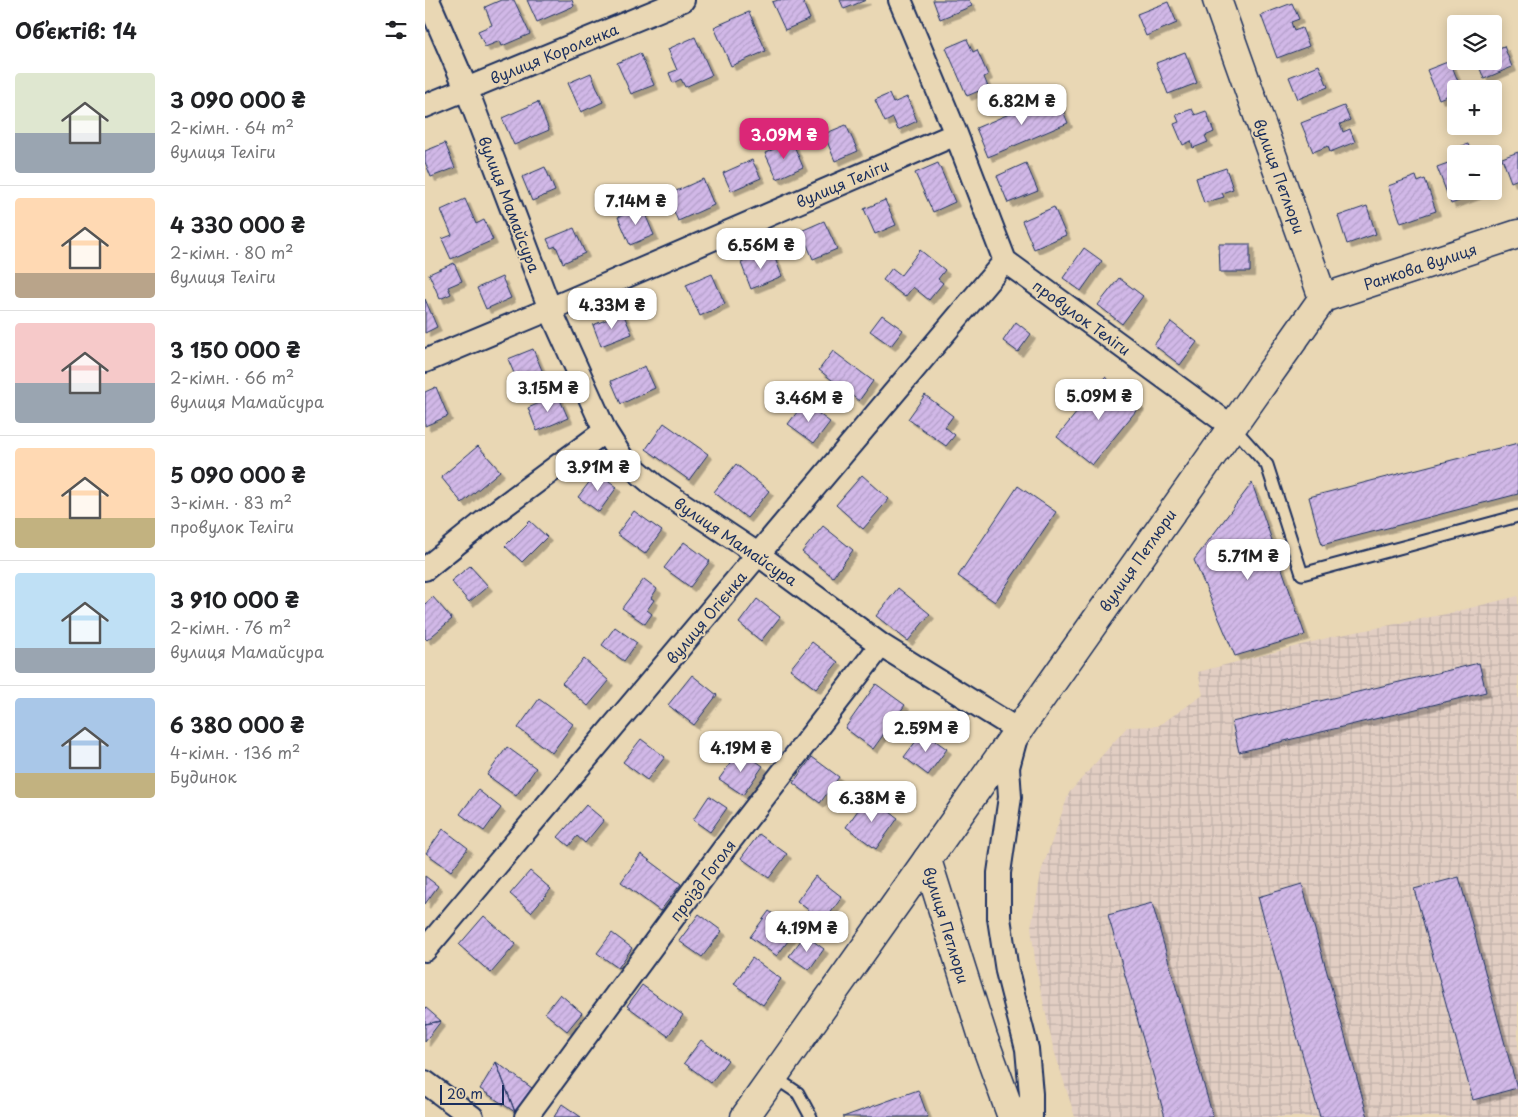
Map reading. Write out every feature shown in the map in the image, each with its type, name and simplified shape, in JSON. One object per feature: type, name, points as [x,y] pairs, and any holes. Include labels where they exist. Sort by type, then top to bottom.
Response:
[{"type":"main road","name":"вулиця Петлюри","points":[[1012,1117],[983,1037],[927,860],[1323,298],[1217,0]]},
{"type":"main road","name":"Ранкова вулиця","points":[[1323,298],[1518,234]]},
{"type":"main road","points":[[745,1117],[927,860]]},
{"type":"street","name":"вулиця Мамайсура","points":[[428,0],[467,88],[550,309],[605,431],[622,458],[655,486],[759,554],[881,645],[1018,730]]},
{"type":"street","name":"вулиця Короленка","points":[[425,106],[683,0]]},
{"type":"street","points":[[900,0],[956,134],[1005,261]]},
{"type":"street","name":"вулиця Теліги","points":[[425,361],[956,134]]},
{"type":"street","name":"провулок Теліги","points":[[1005,261],[1231,426]]},
{"type":"street","name":"вулиця Огієнка","points":[[425,950],[1005,261]]},
{"type":"street","points":[[425,569],[501,508],[605,431]]},
{"type":"street","name":"проїзд Гоголя","points":[[526,1117],[717,858],[881,645]]},
{"type":"street","points":[[1018,730],[1008,766],[1010,797],[999,872],[999,918],[1007,971],[1027,1049],[1031,1117]]},
{"type":"street","points":[[425,1082],[472,1117]]},
{"type":"lane","points":[[1231,426],[1267,465],[1302,574],[1518,516]]},
{"type":"lane","points":[[774,1077],[798,1093],[811,1117]]},
{"type":"shaded area","points":[[1518,596],[1518,1117],[1075,1117],[1053,1047],[1036,968],[1031,927],[1042,869],[1069,793],[1127,727],[1158,726],[1203,695],[1198,672],[1331,637],[1446,614]]},
{"type":"building","points":[[501,0],[514,0],[530,34],[502,46],[500,41],[485,47],[478,31],[492,25],[485,7]]},
{"type":"building","points":[[527,0],[572,0],[574,6],[537,22]]},
{"type":"building","points":[[778,0],[802,0],[810,19],[785,30],[772,2]]},
{"type":"building","points":[[840,0],[866,0],[844,9]]},
{"type":"building","points":[[933,0],[969,0],[972,6],[940,19]]},
{"type":"building","points":[[1168,2],[1177,23],[1146,36],[1137,14]]},
{"type":"building","points":[[1292,3],[1299,19],[1291,22],[1294,31],[1302,28],[1309,46],[1277,58],[1261,15]]},
{"type":"building","points":[[749,12],[766,51],[731,66],[714,27]]},
{"type":"building","points":[[695,37],[712,75],[685,87],[681,79],[673,83],[669,73],[677,70],[668,49]]},
{"type":"building","points":[[967,39],[973,52],[977,50],[988,75],[984,77],[988,87],[967,96],[946,48]]},
{"type":"building","points":[[1504,46],[1512,67],[1484,79],[1480,70],[1502,70],[1502,47]]},
{"type":"building","points":[[1185,52],[1197,83],[1168,94],[1156,63]]},
{"type":"building","points":[[640,53],[654,85],[631,94],[617,63]]},
{"type":"building","points":[[1447,62],[1447,70],[1454,70],[1457,80],[1447,80],[1447,96],[1439,99],[1427,70]]},
{"type":"building","points":[[1319,65],[1328,87],[1298,99],[1289,77]]},
{"type":"building","points":[[591,73],[603,102],[581,112],[568,83]]},
{"type":"building","points":[[889,94],[893,103],[907,97],[917,121],[898,130],[893,118],[885,122],[875,100]]},
{"type":"building","points":[[1056,94],[1068,123],[988,157],[976,128]]},
{"type":"building","points":[[538,102],[549,130],[514,145],[502,118]]},
{"type":"building","points":[[1344,106],[1350,120],[1340,124],[1343,132],[1350,129],[1355,142],[1330,152],[1328,146],[1313,152],[1301,123]]},
{"type":"building","points":[[1192,109],[1195,115],[1206,111],[1214,132],[1205,136],[1208,142],[1193,148],[1191,141],[1183,145],[1174,124],[1179,122],[1176,115]]},
{"type":"building","points":[[846,125],[858,151],[835,161],[824,134]]},
{"type":"building","points":[[792,141],[803,167],[777,179],[765,153]]},
{"type":"building","points":[[445,143],[455,168],[431,177],[425,162],[425,151]]},
{"type":"building","points":[[1518,152],[1518,179],[1511,182],[1502,158]]},
{"type":"building","points":[[752,160],[761,178],[731,191],[723,173]]},
{"type":"building","points":[[938,163],[955,202],[933,212],[915,173]]},
{"type":"building","points":[[1026,163],[1038,191],[1008,203],[997,176]]},
{"type":"building","points":[[1447,163],[1447,193],[1437,167]]},
{"type":"building","points":[[545,167],[555,191],[532,201],[522,177]]},
{"type":"building","points":[[1226,168],[1233,189],[1222,193],[1224,197],[1204,203],[1196,178]]},
{"type":"building","points":[[1416,176],[1418,182],[1425,179],[1436,211],[1401,223],[1388,186]]},
{"type":"building","points":[[703,179],[714,205],[678,221],[667,195]]},
{"type":"building","points":[[465,199],[476,224],[484,220],[493,240],[451,259],[442,239],[452,235],[441,210]]},
{"type":"building","points":[[885,200],[896,225],[875,234],[864,209]]},
{"type":"building","points":[[1449,200],[1462,200],[1451,204]]},
{"type":"building","points":[[1367,206],[1376,234],[1347,244],[1338,216]]},
{"type":"building","points":[[642,207],[654,235],[630,245],[618,217]]},
{"type":"building","points":[[1054,207],[1066,235],[1034,249],[1022,221]]},
{"type":"building","points":[[824,221],[837,249],[813,259],[801,231]]},
{"type":"building","points":[[574,228],[585,253],[563,263],[556,246],[551,248],[547,239]]},
{"type":"building","points":[[1219,244],[1250,244],[1250,272],[1220,272]]},
{"type":"building","points":[[1084,248],[1102,261],[1081,291],[1063,278]]},
{"type":"building","points":[[920,250],[945,270],[938,279],[943,283],[929,300],[913,287],[905,297],[883,280],[892,268],[901,275]]},
{"type":"building","points":[[772,251],[782,276],[751,289],[741,263]]},
{"type":"building","points":[[454,263],[462,281],[448,287],[451,294],[440,299],[429,274]]},
{"type":"building","points":[[712,274],[725,304],[700,316],[686,285]]},
{"type":"building","points":[[502,277],[511,298],[486,309],[477,288]]},
{"type":"building","points":[[1119,278],[1143,296],[1122,324],[1098,305]]},
{"type":"building","points":[[425,299],[437,327],[425,333]]},
{"type":"building","points":[[623,313],[632,334],[601,346],[593,325]]},
{"type":"building","points":[[882,315],[903,330],[891,346],[870,331]]},
{"type":"building","points":[[1016,322],[1031,334],[1018,352],[1003,341]]},
{"type":"building","points":[[1171,322],[1197,342],[1180,365],[1154,345]]},
{"type":"building","points":[[533,349],[544,375],[519,385],[508,359]]},
{"type":"building","points":[[833,351],[873,381],[859,401],[819,370]]},
{"type":"building","points":[[645,366],[655,388],[621,404],[611,381]]},
{"type":"building","points":[[1105,377],[1140,406],[1092,465],[1057,437]]},
{"type":"building","points":[[436,387],[448,416],[425,426],[425,392]]},
{"type":"building","points":[[558,395],[568,418],[537,431],[528,408]]},
{"type":"building","points":[[925,395],[953,416],[945,427],[955,435],[946,446],[908,419]]},
{"type":"building","points":[[804,403],[830,422],[814,443],[788,424]]},
{"type":"building","points":[[664,423],[708,454],[689,480],[646,449]]},
{"type":"building","points":[[1518,443],[1518,494],[1322,545],[1309,497]]},
{"type":"building","points":[[478,446],[500,471],[462,503],[441,477]]},
{"type":"building","points":[[736,464],[769,491],[747,518],[714,492]]},
{"type":"building","points":[[597,472],[617,487],[599,512],[578,497]]},
{"type":"building","points":[[862,475],[889,499],[863,529],[836,505]]},
{"type":"building","points":[[1252,483],[1305,635],[1235,656],[1194,560]]},
{"type":"building","points":[[1018,486],[1056,512],[995,602],[958,576]]},
{"type":"building","points":[[634,511],[662,531],[645,554],[617,534]]},
{"type":"building","points":[[530,521],[547,537],[522,562],[505,546]]},
{"type":"building","points":[[823,526],[853,550],[833,577],[802,552]]},
{"type":"building","points":[[684,542],[710,561],[690,587],[664,568]]},
{"type":"building","points":[[470,566],[488,586],[469,602],[451,581]]},
{"type":"building","points":[[644,579],[657,589],[651,598],[654,600],[647,610],[652,614],[645,624],[622,608]]},
{"type":"building","points":[[898,588],[930,614],[908,641],[876,616]]},
{"type":"building","points":[[433,597],[452,619],[427,640],[425,638],[425,604]]},
{"type":"building","points":[[757,599],[780,617],[761,641],[739,623]]},
{"type":"building","points":[[615,627],[637,643],[624,661],[602,645]]},
{"type":"building","points":[[812,642],[838,662],[816,689],[790,669]]},
{"type":"building","points":[[584,659],[609,681],[588,706],[562,683]]},
{"type":"building","points":[[1479,663],[1486,692],[1239,752],[1232,722]]},
{"type":"building","points":[[692,675],[717,695],[694,725],[668,705]]},
{"type":"building","points":[[876,684],[905,705],[873,749],[845,728]]},
{"type":"building","points":[[539,699],[573,724],[552,753],[518,728]]},
{"type":"building","points":[[923,732],[947,749],[928,775],[904,757]]},
{"type":"building","points":[[641,739],[665,757],[647,780],[623,762]]},
{"type":"building","points":[[507,747],[536,768],[516,796],[487,775]]},
{"type":"building","points":[[740,750],[763,766],[743,795],[719,779]]},
{"type":"building","points":[[812,757],[839,777],[820,803],[793,783]]},
{"type":"building","points":[[478,790],[501,808],[484,831],[460,814]]},
{"type":"building","points":[[709,796],[727,808],[710,832],[693,820]]},
{"type":"building","points":[[868,796],[898,818],[876,849],[846,827]]},
{"type":"building","points":[[586,805],[604,820],[585,843],[577,836],[569,846],[558,837]]},
{"type":"building","points":[[443,829],[468,848],[451,871],[426,853]]},
{"type":"building","points":[[759,834],[787,854],[769,878],[741,858]]},
{"type":"building","points":[[641,854],[681,884],[660,911],[621,882]]},
{"type":"building","points":[[530,871],[551,889],[531,912],[510,894]]},
{"type":"building","points":[[425,876],[438,886],[425,904]]},
{"type":"building","points":[[815,876],[842,897],[824,922],[797,901]]},
{"type":"building","points":[[1459,877],[1517,1088],[1473,1100],[1414,889]]},
{"type":"building","points":[[1302,884],[1368,1117],[1320,1117],[1258,897]]},
{"type":"building","points":[[1152,903],[1213,1117],[1165,1117],[1108,915]]},
{"type":"building","points":[[769,911],[796,930],[777,956],[750,937]]},
{"type":"building","points":[[699,914],[722,931],[702,957],[679,941]]},
{"type":"building","points":[[484,916],[516,944],[491,973],[459,945]]},
{"type":"building","points":[[612,933],[632,948],[618,968],[597,953]]},
{"type":"building","points":[[805,935],[824,949],[809,970],[789,956]]},
{"type":"building","points":[[752,958],[781,979],[763,1005],[734,984]]},
{"type":"building","points":[[642,985],[683,1015],[668,1036],[627,1006]]},
{"type":"building","points":[[560,994],[582,1013],[567,1031],[545,1013]]},
{"type":"building","points":[[425,1007],[441,1021],[425,1024]]},
{"type":"building","points":[[441,1021],[425,1042],[425,1024]]},
{"type":"building","points":[[701,1040],[728,1060],[711,1083],[684,1063]]},
{"type":"building","points":[[496,1062],[532,1088],[515,1112]]},
{"type":"building","points":[[496,1062],[515,1112],[480,1089]]},
{"type":"building","points":[[918,1090],[928,1117],[843,1117]]},
{"type":"building","points":[[562,1104],[581,1117],[554,1117]]}]
